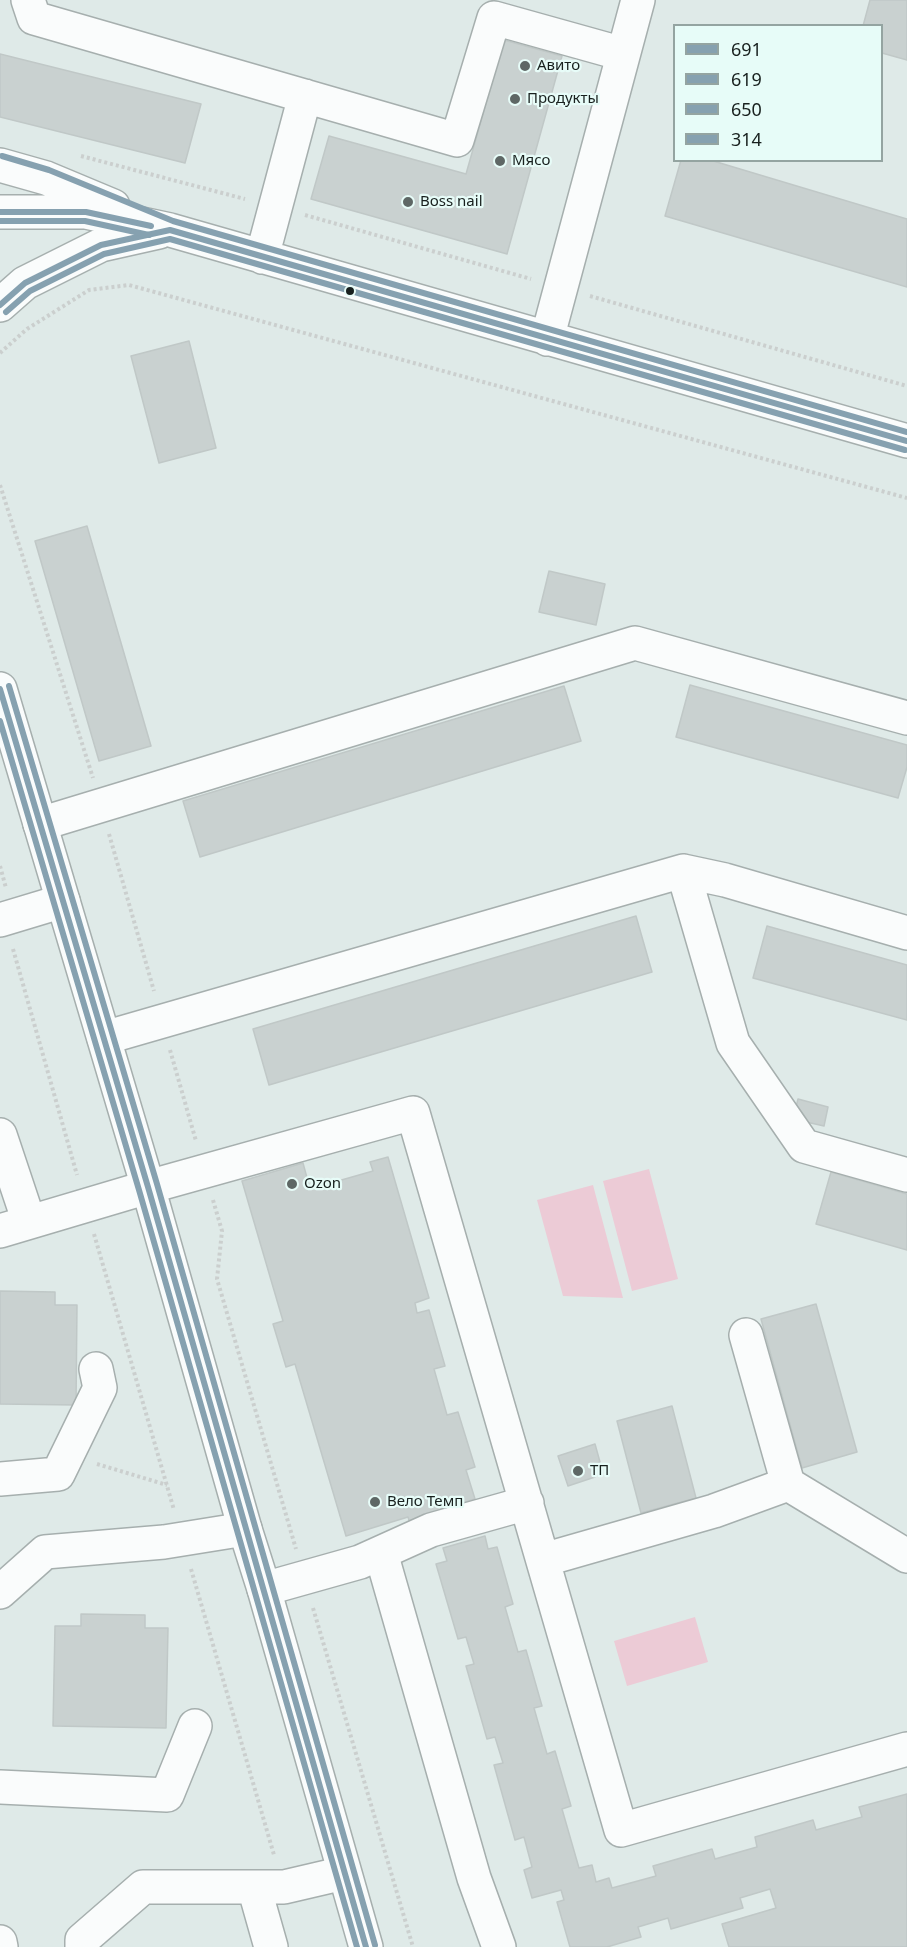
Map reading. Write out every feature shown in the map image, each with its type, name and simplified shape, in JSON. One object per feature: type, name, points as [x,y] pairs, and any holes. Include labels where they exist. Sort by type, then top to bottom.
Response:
[{"type":"main road","points":[[28,0],[34,18],[457,140],[494,18],[623,54]]},
{"type":"main road","points":[[547,339],[638,0]]},
{"type":"main road","points":[[262,257],[274,206],[306,96]]},
{"type":"main road","points":[[0,165],[46,178],[170,230]]},
{"type":"main road","points":[[0,212],[86,212],[170,230],[907,441]]},
{"type":"main road","points":[[0,305],[25,283],[101,245],[170,230]]},
{"type":"main road","points":[[40,824],[635,643],[906,713]]},
{"type":"main road","points":[[0,689],[148,1187],[366,1947]]},
{"type":"main road","points":[[683,871],[733,1043],[804,1146],[907,1174]]},
{"type":"main road","points":[[104,1038],[683,871],[725,880],[907,933]]},
{"type":"main road","points":[[4,919],[63,901]]},
{"type":"main road","points":[[0,1135],[14,1227],[413,1113],[621,1830],[907,1749]]},
{"type":"main road","points":[[746,1335],[788,1484],[907,1556]]},
{"type":"main road","points":[[0,1479],[58,1474],[100,1388],[96,1369]]},
{"type":"main road","points":[[543,1560],[714,1511],[788,1484]]},
{"type":"main road","points":[[264,1589],[360,1562],[431,1530],[527,1503]]},
{"type":"main road","points":[[0,1592],[45,1552],[164,1542],[245,1529]]},
{"type":"main road","points":[[381,1552],[474,1878],[499,1947]]},
{"type":"main road","points":[[0,1787],[167,1795],[195,1726]]},
{"type":"main road","points":[[82,1947],[82,1940],[143,1887],[269,1887],[345,1873]]},
{"type":"main road","points":[[269,1887],[271,1947]]},
{"type":"main road","points":[[0,1942],[2,1947]]},
{"type":"path","points":[[80,156],[274,206],[907,386]]},
{"type":"path","points":[[0,353],[27,329],[89,290],[129,285],[907,498]]},
{"type":"path","points":[[0,484],[101,805],[205,1171],[222,1232],[217,1279],[413,1947]]},
{"type":"path","points":[[0,866],[7,890],[4,919],[182,1538],[269,1887]]},
{"type":"path","points":[[67,1456],[167,1485]]},
{"type":"shaded area","points":[[649,1169],[678,1279],[632,1291],[603,1181]]},
{"type":"shaded area","points":[[593,1185],[623,1298],[563,1296],[537,1200]]},
{"type":"shaded area","points":[[695,1617],[708,1662],[627,1686],[614,1641]]},
{"type":"building","points":[[870,0],[907,0],[907,60],[883,53],[883,24],[864,24]]},
{"type":"building","points":[[504,40],[562,56],[507,254],[311,199],[329,136],[466,174]]},
{"type":"building","points":[[0,54],[201,104],[185,163],[0,117]]},
{"type":"building","points":[[680,162],[717,162],[907,219],[907,287],[665,216]]},
{"type":"building","points":[[189,341],[216,448],[159,463],[131,356]]},
{"type":"building","points":[[87,526],[151,746],[99,761],[35,541]]},
{"type":"building","points":[[549,571],[605,584],[596,625],[539,612]]},
{"type":"building","points":[[690,685],[907,745],[907,767],[898,798],[676,737]]},
{"type":"building","points":[[564,686],[581,741],[200,857],[183,801]]},
{"type":"building","points":[[636,916],[652,972],[269,1085],[253,1029]]},
{"type":"building","points":[[767,926],[907,965],[907,1020],[753,978]]},
{"type":"building","points":[[798,1099],[828,1107],[824,1126],[793,1119]]},
{"type":"building","points":[[388,1157],[429,1298],[415,1303],[417,1313],[429,1310],[445,1366],[434,1369],[447,1415],[458,1412],[475,1467],[466,1470],[475,1499],[439,1510],[441,1518],[411,1527],[408,1517],[346,1536],[295,1364],[286,1367],[273,1324],[283,1321],[242,1181],[303,1163],[310,1189],[373,1171],[370,1162]]},
{"type":"building","points":[[831,1172],[907,1194],[907,1250],[816,1224]]},
{"type":"building","points":[[0,1291],[55,1292],[55,1305],[77,1305],[76,1405],[0,1404]]},
{"type":"building","points":[[816,1304],[857,1452],[802,1468],[761,1319]]},
{"type":"building","points":[[672,1406],[696,1498],[641,1513],[617,1421]]},
{"type":"building","name":"ТП","points":[[595,1444],[600,1462],[590,1465],[595,1477],[568,1486],[558,1456]]},
{"type":"building","points":[[485,1536],[488,1549],[497,1547],[513,1604],[505,1607],[518,1652],[526,1650],[542,1706],[534,1708],[547,1754],[555,1751],[571,1806],[562,1809],[579,1868],[592,1865],[596,1882],[609,1878],[612,1888],[656,1876],[653,1866],[712,1849],[715,1859],[757,1847],[755,1837],[813,1820],[816,1830],[862,1817],[859,1807],[907,1794],[907,1947],[729,1947],[722,1924],[776,1908],[770,1889],[740,1898],[743,1908],[671,1929],[668,1918],[638,1927],[641,1937],[607,1947],[570,1947],[557,1902],[564,1900],[561,1890],[532,1898],[524,1870],[532,1867],[524,1837],[515,1840],[494,1765],[503,1763],[495,1737],[487,1739],[466,1666],[474,1664],[466,1637],[458,1639],[436,1564],[447,1561],[443,1548]]},
{"type":"building","points":[[81,1614],[145,1615],[145,1628],[168,1628],[166,1728],[53,1726],[55,1626],[81,1626]]},
{"type":"transit line","name":"314","points":[[2,156],[49,170],[173,221],[907,432]]},
{"type":"transit line","name":"691","points":[[0,212],[86,212],[151,226]]},
{"type":"transit line","name":"619","points":[[0,221],[85,221],[149,235]]},
{"type":"transit line","name":"691","points":[[0,305],[25,283],[101,245],[170,230],[907,441]]},
{"type":"transit line","name":"619","points":[[6,312],[30,291],[104,254],[170,239],[905,450]]},
{"type":"transit line","name":"650","points":[[9,686],[157,1184],[375,1945]]},
{"type":"transit line","name":"691","points":[[0,689],[148,1187],[366,1947]]},
{"type":"transit line","name":"619","points":[[0,721],[139,1190],[357,1947]]},
{"type":"place","name":"Авито","points":[[525,66]]},
{"type":"place","name":"Продукты","points":[[515,99]]},
{"type":"place","name":"Мясо","points":[[500,161]]},
{"type":"place","name":"Boss nail","points":[[408,202]]},
{"type":"place","name":"Ozon","points":[[292,1184]]},
{"type":"place","name":"ТП","points":[[578,1471]]},
{"type":"place","name":"Вело Темп","points":[[375,1502]]}]
